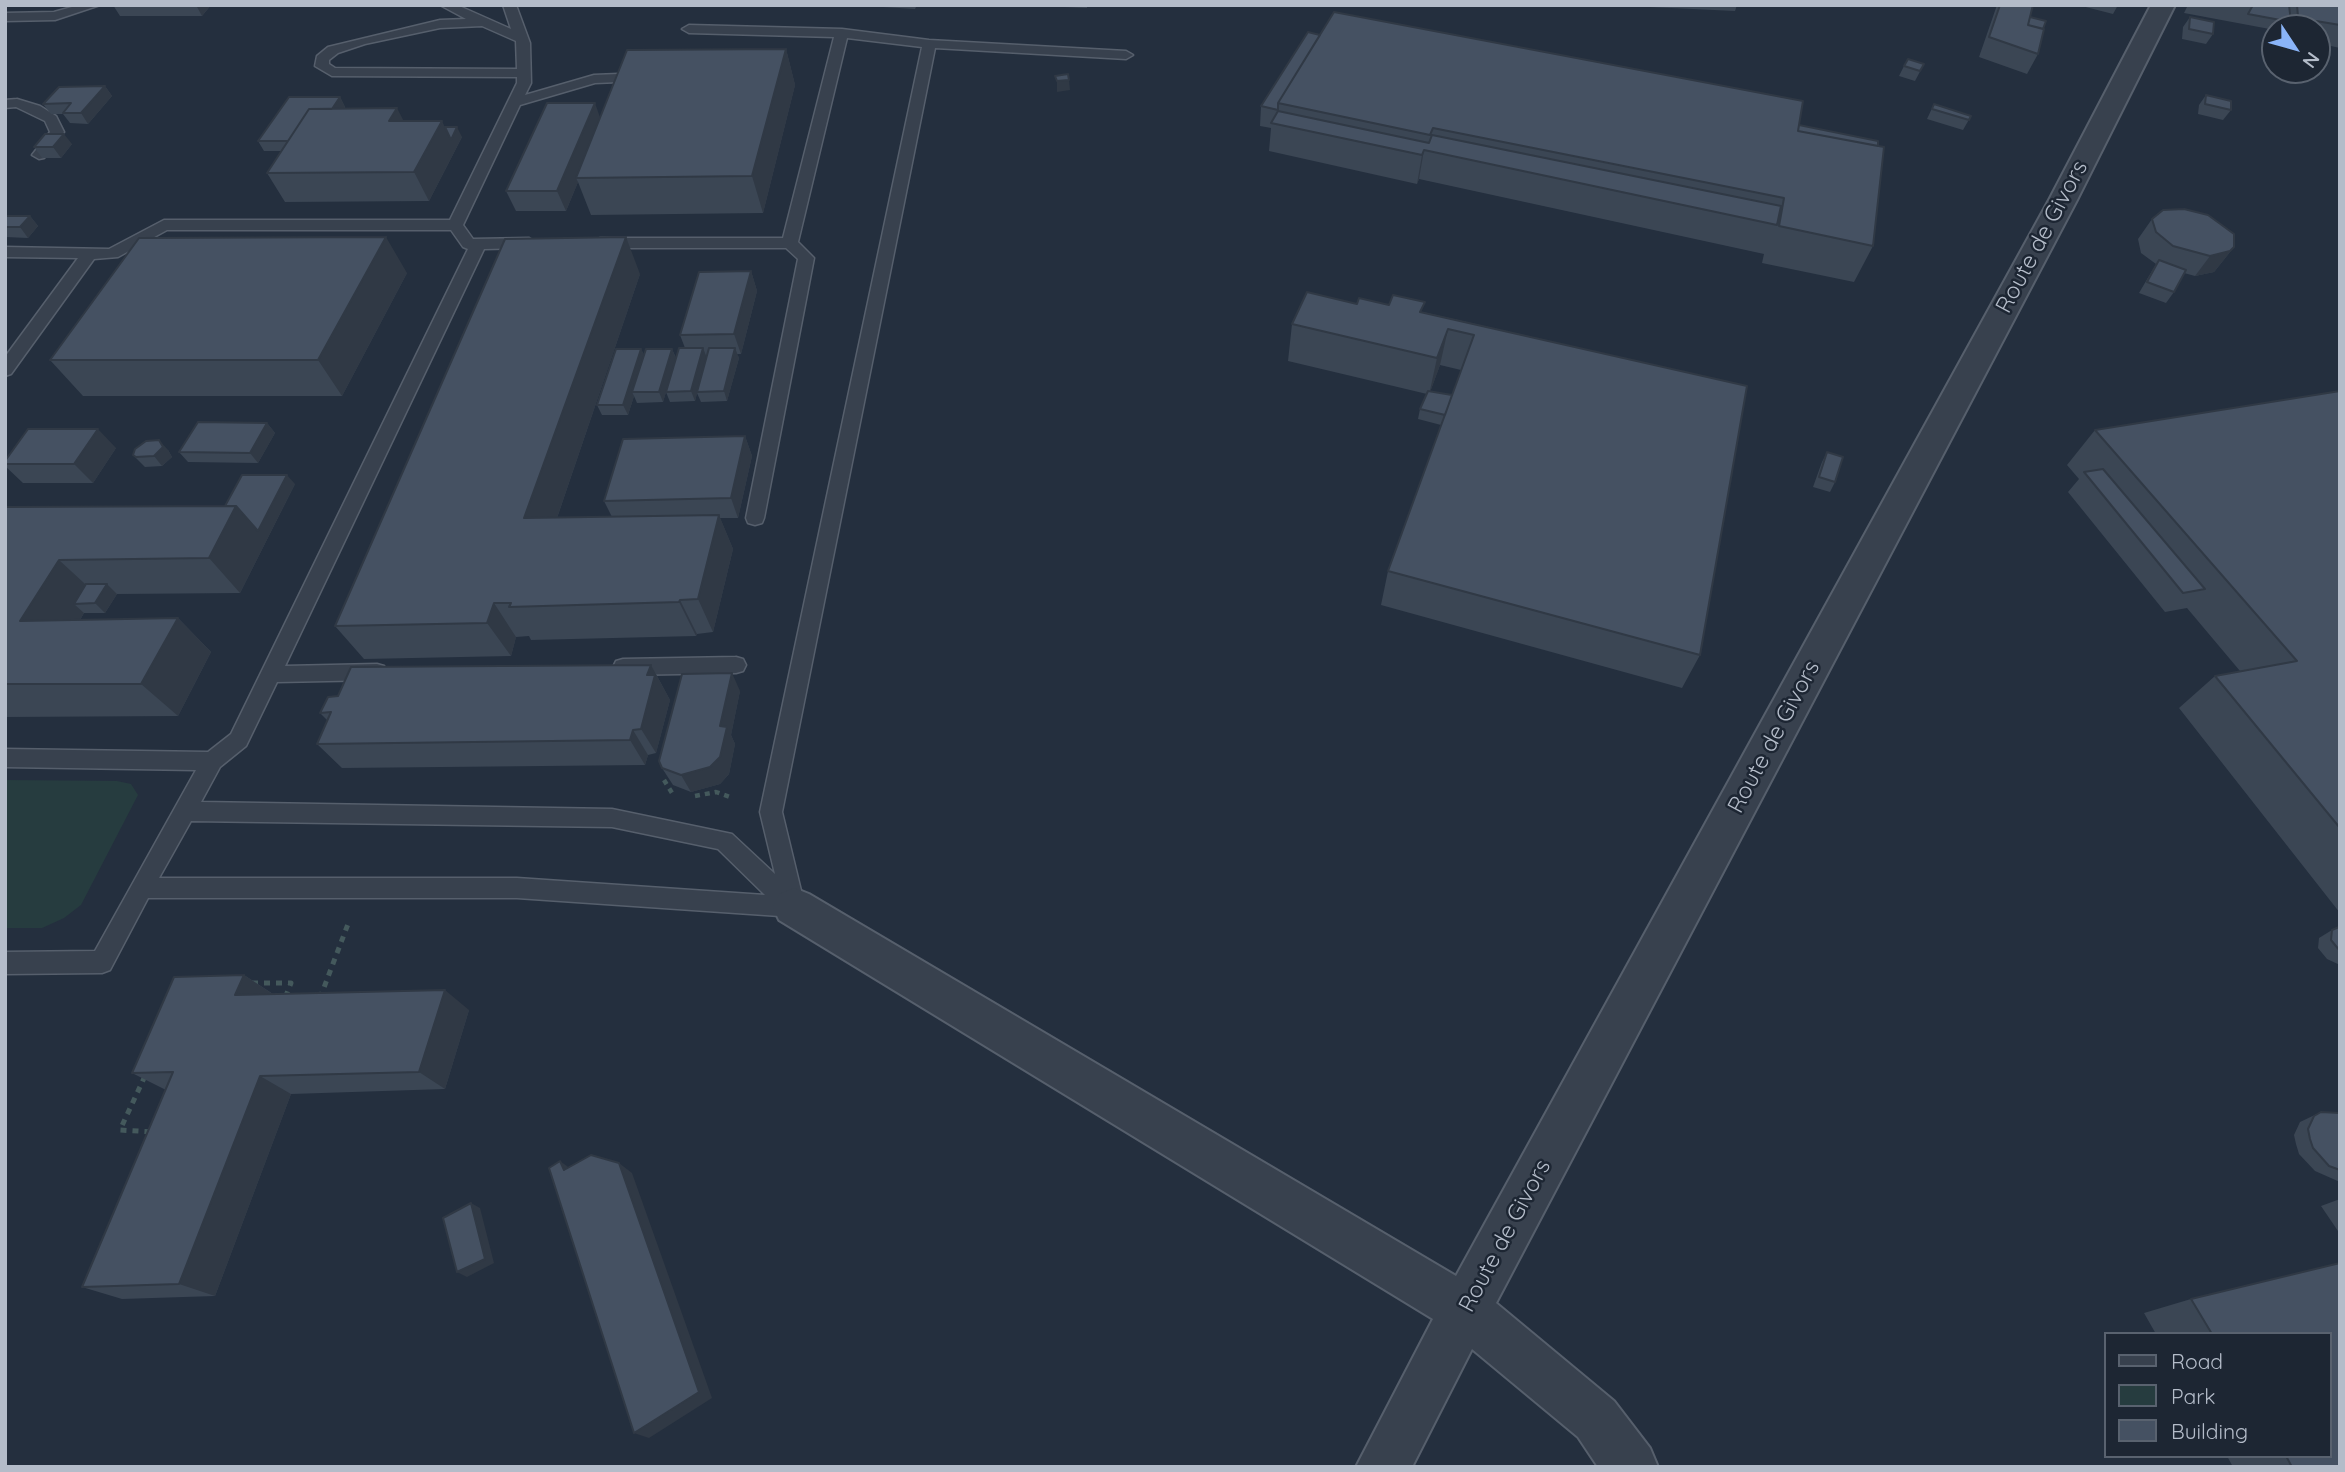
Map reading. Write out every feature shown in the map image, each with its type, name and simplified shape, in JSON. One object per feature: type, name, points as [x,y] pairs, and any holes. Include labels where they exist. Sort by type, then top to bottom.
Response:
[{"type":"street","name":"Route de Givors","points":[[1383,1467],[2063,200],[2162,5]]},
{"type":"street","points":[[794,907],[1465,1310],[1596,1419],[1631,1467]]},
{"type":"lane","points":[[5,17],[55,16],[94,5]]},
{"type":"lane","points":[[446,5],[520,38]]},
{"type":"lane","points":[[455,225],[524,83],[520,38],[509,5]]},
{"type":"lane","points":[[482,22],[440,24],[362,41],[333,50],[322,59],[322,66],[332,72],[524,73]]},
{"type":"lane","points":[[689,29],[842,33],[929,44],[1126,55]]},
{"type":"lane","points":[[790,243],[842,33]]},
{"type":"lane","points":[[794,907],[771,812],[929,44]]},
{"type":"lane","points":[[515,102],[594,79],[652,77]]},
{"type":"lane","points":[[5,104],[17,103],[35,109],[51,119],[57,131],[39,155]]},
{"type":"lane","points":[[5,252],[112,254],[164,225],[455,225]]},
{"type":"lane","points":[[455,225],[469,244],[547,243]]},
{"type":"lane","points":[[5,963],[103,962],[212,761],[239,740],[479,243]]},
{"type":"lane","points":[[587,243],[790,243],[806,258],[755,518]]},
{"type":"lane","points":[[5,370],[90,253]]},
{"type":"lane","points":[[599,668],[736,665]]},
{"type":"lane","points":[[271,674],[394,672]]},
{"type":"lane","points":[[5,758],[212,761]]},
{"type":"lane","points":[[184,811],[612,818],[724,841],[794,907]]},
{"type":"lane","points":[[142,888],[517,888],[794,907]]},
{"type":"path","points":[[239,983],[291,983],[280,1008]]},
{"type":"path","points":[[148,1069],[120,1130],[162,1133]]},
{"type":"green space","points":[[5,780],[117,781],[131,784],[138,795],[81,905],[64,918],[42,928],[5,928]]},
{"type":"building","points":[[2000,5],[2033,5],[2028,25],[2044,29],[2038,54],[1989,37]]},
{"type":"building","points":[[2253,5],[2289,5],[2290,14],[2261,14],[2261,16],[2248,14]]},
{"type":"building","points":[[2297,5],[2340,5],[2340,25],[2331,24],[2331,14],[2298,14]]},
{"type":"building","points":[[1334,12],[1803,101],[1798,131],[1884,147],[1873,246],[1779,226],[1784,198],[1433,128],[1430,135],[1278,103]]},
{"type":"building","points":[[2030,17],[2046,21],[2043,29],[2028,25]]},
{"type":"building","points":[[2190,17],[2214,22],[2213,34],[2189,29]]},
{"type":"building","points":[[1308,32],[1320,35],[1278,103],[1278,110],[1261,106]]},
{"type":"building","points":[[786,49],[752,176],[576,178],[627,50]]},
{"type":"building","points":[[1908,59],[1924,64],[1920,71],[1904,66]]},
{"type":"building","points":[[1068,74],[1069,80],[1057,81],[1055,76]]},
{"type":"building","points":[[105,86],[81,113],[63,113],[71,103],[43,104],[59,87]]},
{"type":"building","points":[[2206,95],[2231,101],[2231,110],[2205,104]]},
{"type":"building","points":[[289,97],[340,97],[332,109],[309,109],[288,141],[258,141]]},
{"type":"building","points":[[547,103],[595,103],[557,191],[506,191]]},
{"type":"building","points":[[1934,104],[1971,116],[1969,120],[1932,109]]},
{"type":"building","points":[[397,108],[389,121],[442,121],[414,172],[267,173],[309,109]]},
{"type":"building","points":[[1278,111],[1429,143],[1432,135],[1781,206],[1777,225],[1424,150],[1422,155],[1271,123]]},
{"type":"building","points":[[1799,125],[1878,141],[1878,146],[1798,131]]},
{"type":"building","points":[[445,127],[457,127],[451,140]]},
{"type":"building","points":[[45,134],[64,134],[53,147],[34,147]]},
{"type":"building","points":[[2184,209],[2208,215],[2234,234],[2234,247],[2230,251],[2210,256],[2173,246],[2156,232],[2152,219],[2163,210]]},
{"type":"building","points":[[5,216],[30,216],[20,227],[5,227]]},
{"type":"building","points":[[386,237],[318,360],[50,360],[139,238]]},
{"type":"building","points":[[626,237],[524,518],[719,515],[698,599],[679,602],[509,607],[511,603],[494,603],[487,623],[335,626],[505,239]]},
{"type":"building","points":[[2159,260],[2186,270],[2174,292],[2147,282]]},
{"type":"building","points":[[751,271],[734,334],[680,335],[699,272]]},
{"type":"building","points":[[1307,292],[1357,304],[1359,298],[1389,305],[1393,295],[1425,302],[1420,312],[1747,386],[1700,655],[1388,571],[1474,335],[1448,329],[1437,358],[1292,324]]},
{"type":"building","points":[[679,348],[703,348],[691,391],[666,392]]},
{"type":"building","points":[[709,348],[735,348],[724,391],[697,392]]},
{"type":"building","points":[[616,349],[641,349],[623,405],[597,405]]},
{"type":"building","points":[[646,349],[672,349],[659,392],[632,392]]},
{"type":"building","points":[[1428,391],[1452,395],[1445,415],[1420,409]]},
{"type":"building","points":[[2340,391],[2340,828],[2215,676],[2297,661],[2095,430]]},
{"type":"building","points":[[198,422],[267,423],[250,453],[179,452]]},
{"type":"building","points":[[28,429],[98,429],[74,464],[5,464]]},
{"type":"building","points":[[745,436],[731,498],[604,501],[623,439]]},
{"type":"building","points":[[159,440],[163,447],[154,456],[133,455],[135,449],[146,441]]},
{"type":"building","points":[[1827,452],[1843,457],[1835,482],[1819,477]]},
{"type":"building","points":[[2103,469],[2205,589],[2183,593],[2084,472]]},
{"type":"building","points":[[242,475],[287,475],[258,531],[236,506],[225,506]]},
{"type":"building","points":[[236,506],[209,558],[59,560],[20,621],[178,618],[141,684],[5,684],[5,507]]},
{"type":"building","points":[[86,584],[107,584],[95,603],[74,604]]},
{"type":"building","points":[[651,665],[647,675],[655,675],[641,729],[633,730],[630,740],[317,744],[331,712],[320,713],[328,697],[338,696],[351,667]]},
{"type":"building","points":[[732,673],[720,726],[727,727],[720,757],[710,767],[681,775],[662,768],[659,761],[682,674]]},
{"type":"building","points":[[2340,927],[2340,951],[2331,940],[2332,930]]},
{"type":"building","points":[[244,975],[235,995],[445,990],[419,1072],[260,1076],[179,1284],[82,1287],[173,1072],[132,1073],[174,977]]},
{"type":"building","points":[[2321,1112],[2340,1113],[2340,1170],[2329,1166],[2313,1148],[2310,1139],[2308,1129],[2314,1116]]},
{"type":"building","points":[[591,1155],[619,1163],[699,1392],[634,1433],[549,1168],[560,1161],[564,1170]]},
{"type":"building","points":[[471,1203],[485,1259],[457,1272],[443,1218]]},
{"type":"building","points":[[2340,1263],[2340,1467],[2292,1467],[2287,1458],[2331,1458],[2331,1332],[2211,1332],[2191,1299]]}]
